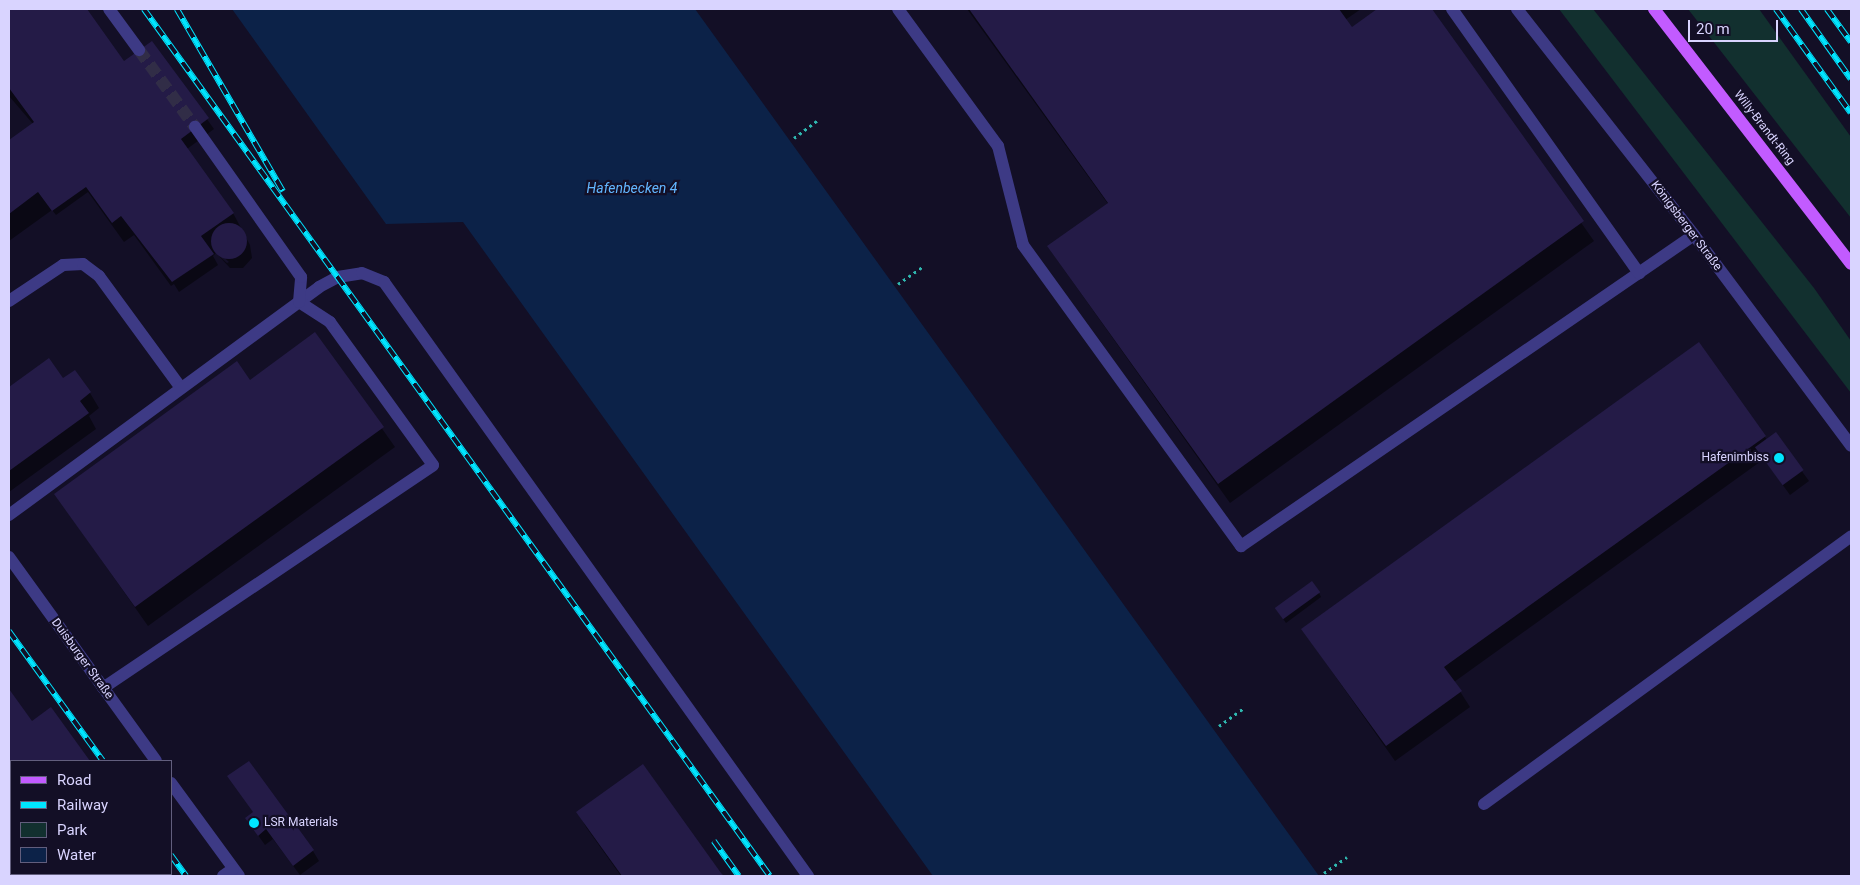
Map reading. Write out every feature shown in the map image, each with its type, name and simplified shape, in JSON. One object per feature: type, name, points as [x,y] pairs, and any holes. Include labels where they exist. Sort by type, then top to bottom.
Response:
[{"type":"main road","name":"Willy-Brandt-Ring","points":[[1654,9],[1851,264]]},
{"type":"street","points":[[109,9],[139,50]]},
{"type":"street","points":[[898,9],[998,146],[1023,245],[1241,546],[1694,235]]},
{"type":"street","points":[[1452,9],[1639,273]]},
{"type":"street","name":"Königsberger Straße","points":[[1517,9],[1694,235],[1851,446]]},
{"type":"street","points":[[195,127],[301,277],[299,302]]},
{"type":"street","points":[[9,301],[63,266],[83,264],[99,276],[181,388]]},
{"type":"street","points":[[9,515],[299,302],[338,278],[362,274],[384,282],[808,876]]},
{"type":"street","points":[[103,688],[432,465],[330,322],[299,302]]},
{"type":"street","points":[[1484,804],[1851,536]]},
{"type":"street","name":"Duisburger Straße","points":[[9,557],[155,760]]},
{"type":"street","points":[[172,784],[232,874]]},
{"type":"path","points":[[794,138],[819,120]]},
{"type":"path","points":[[898,284],[924,266]]},
{"type":"path","points":[[1219,726],[1242,709]]},
{"type":"path","points":[[1324,873],[1348,857]]},
{"type":"green space","points":[[1559,9],[1593,9],[1814,288],[1851,341],[1851,393]]},
{"type":"green space","points":[[1688,9],[1759,9],[1851,137],[1851,218]]},
{"type":"water","name":"Hafenbecken 4","points":[[232,9],[695,9],[1319,876],[933,876],[463,222],[386,224]]},
{"type":"building","points":[[9,9],[87,9],[124,61],[152,41],[209,118],[181,139],[234,213],[201,236],[214,254],[172,282],[121,216],[112,223],[86,187],[52,211],[38,192],[9,214],[9,140],[34,122],[9,88]]},
{"type":"building","points":[[969,9],[1339,9],[1352,27],[1377,9],[1432,9],[1584,221],[1218,484],[1047,246],[1108,203]]},
{"type":"building","points":[[229,223],[236,224],[242,228],[246,234],[246,248],[242,254],[236,258],[229,259],[222,258],[216,254],[212,248],[211,241],[212,234],[216,228],[222,224]]},
{"type":"building","points":[[315,332],[384,427],[135,607],[54,494],[237,361],[250,380]]},
{"type":"building","points":[[1699,342],[1766,436],[1444,667],[1462,691],[1386,746],[1301,629]]},
{"type":"building","points":[[49,358],[63,378],[75,370],[91,392],[80,401],[89,413],[9,471],[9,387]]},
{"type":"building","name":"Hafenimbiss","points":[[1776,432],[1804,470],[1783,485],[1755,447]]},
{"type":"building","points":[[1312,581],[1320,592],[1283,619],[1275,608]]},
{"type":"building","points":[[9,689],[32,721],[51,707],[89,760],[10,760],[10,875],[173,876],[9,876]]},
{"type":"building","points":[[249,761],[314,850],[293,866],[266,829],[258,836],[245,818],[253,812],[227,776]]},
{"type":"building","points":[[643,764],[724,876],[622,876],[576,812]]},
{"type":"tunnel","points":[[139,50],[195,127]]},
{"type":"railway","points":[[144,9],[770,876]]},
{"type":"railway","points":[[177,9],[283,191]]},
{"type":"railway","points":[[1776,9],[1851,113]]},
{"type":"railway","points":[[1801,9],[1851,79]]},
{"type":"railway","points":[[1827,9],[1851,42]]},
{"type":"railway","points":[[9,631],[102,760]]},
{"type":"railway","points":[[714,841],[739,876]]},
{"type":"railway","points":[[172,856],[186,876]]},
{"type":"place","name":"Hafenimbiss","points":[[1779,458]]},
{"type":"place","name":"LSR Materials","points":[[254,823]]}]
